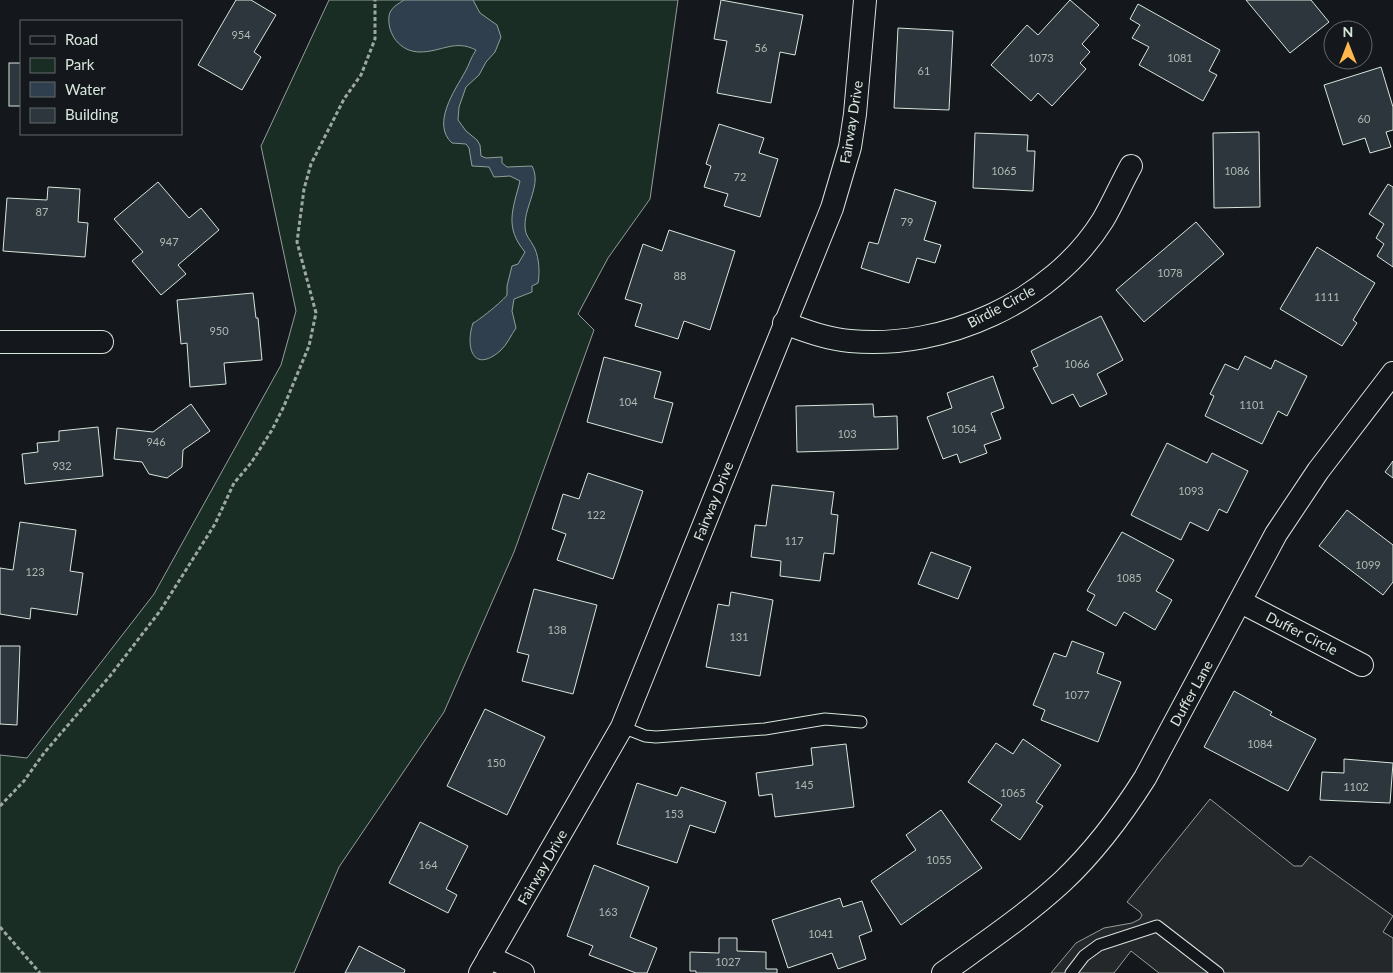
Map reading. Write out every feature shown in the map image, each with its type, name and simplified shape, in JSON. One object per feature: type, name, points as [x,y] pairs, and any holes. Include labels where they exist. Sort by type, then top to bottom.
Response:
[{"type":"street","name":"Fairway Drive","points":[[485,965],[622,727],[832,208],[850,148],[859,84],[865,0]]},
{"type":"street","name":"Birdie Circle","points":[[784,323],[825,337],[877,342],[932,336],[989,316],[1045,282],[1067,263],[1102,221],[1130,166]]},
{"type":"street","points":[[0,342],[102,342]]},
{"type":"street","name":"Duffer Lane","points":[[943,973],[1031,909],[1062,882],[1091,853],[1122,814],[1145,778],[1241,602],[1267,550],[1293,507],[1393,373]]},
{"type":"street","name":"Duffer Circle","points":[[1241,602],[1362,665]]},
{"type":"street","points":[[485,965],[522,973]]},
{"type":"lane","points":[[622,727],[645,736],[656,737],[765,729],[824,719],[838,718],[861,722]]},
{"type":"lane","points":[[1071,973],[1084,956],[1099,945],[1157,926],[1218,973]]},
{"type":"path","points":[[0,806],[24,782],[44,753],[110,676],[160,611],[215,524],[234,483],[267,438],[284,406],[309,346],[316,313],[297,242],[304,189],[311,164],[344,99],[361,76],[374,39],[374,0]]},
{"type":"path","points":[[0,927],[40,973]]},
{"type":"green space","points":[[329,0],[678,0],[650,199],[608,258],[578,314],[594,330],[514,552],[444,712],[339,867],[294,973],[0,973],[0,755],[27,758],[154,594],[281,365],[296,311],[261,146]]},
{"type":"shaded area","points":[[1210,799],[1294,866],[1302,866],[1310,856],[1393,916],[1383,932],[1393,938],[1393,973],[1159,973],[1131,951],[1114,973],[1051,973],[1076,943],[1104,928],[1132,923],[1140,919],[1142,915],[1140,912],[1127,902]]},
{"type":"water","points":[[404,0],[473,0],[480,13],[497,25],[501,37],[495,52],[486,62],[479,75],[466,87],[459,107],[458,120],[466,131],[477,140],[480,145],[481,156],[486,158],[502,157],[502,163],[507,167],[532,166],[535,173],[525,229],[537,257],[538,283],[532,286],[532,292],[514,299],[512,311],[516,328],[500,351],[483,360],[477,359],[473,355],[471,348],[470,341],[473,323],[507,295],[507,286],[512,266],[518,264],[525,252],[518,243],[512,226],[513,209],[520,181],[510,176],[494,177],[489,167],[472,166],[469,148],[466,144],[452,143],[446,135],[444,117],[447,107],[476,50],[461,46],[420,52],[406,49],[396,41],[389,23],[389,16],[393,8]]},
{"type":"building","points":[[236,0],[251,0],[276,15],[254,52],[261,57],[242,90],[198,65]]},
{"type":"building","points":[[721,0],[803,15],[795,55],[780,52],[771,103],[717,93],[727,41],[714,39]]},
{"type":"building","points":[[1070,0],[1099,25],[1082,44],[1090,52],[1080,63],[1086,69],[1052,106],[1038,93],[1031,101],[991,65],[1027,25],[1038,35]]},
{"type":"building","points":[[1246,0],[1311,0],[1327,20],[1323,20],[1323,27],[1290,53]]},
{"type":"building","points":[[1138,4],[1220,50],[1209,71],[1217,75],[1203,101],[1139,65],[1149,47],[1132,38],[1140,25],[1130,19]]},
{"type":"building","points":[[898,28],[953,31],[949,110],[894,108]]},
{"type":"building","points":[[9,63],[20,63],[20,106],[9,106]]},
{"type":"building","points":[[1381,67],[1393,107],[1393,130],[1386,132],[1391,147],[1370,153],[1365,138],[1343,145],[1324,85]]},
{"type":"building","points":[[719,124],[764,138],[759,153],[778,159],[760,217],[724,206],[728,194],[704,187],[711,166],[706,164]]},
{"type":"building","points":[[1259,132],[1260,207],[1214,208],[1213,133]]},
{"type":"building","points":[[975,133],[1028,135],[1027,151],[1035,151],[1033,191],[973,188]]},
{"type":"building","points":[[158,182],[189,218],[201,208],[219,230],[178,265],[186,274],[161,295],[132,261],[143,252],[114,219]]},
{"type":"building","points":[[1388,184],[1393,187],[1393,267],[1377,256],[1384,244],[1376,238],[1384,224],[1369,214]]},
{"type":"building","points":[[48,187],[80,189],[78,222],[88,223],[85,257],[3,251],[7,198],[47,200]]},
{"type":"building","points":[[895,189],[936,202],[924,240],[941,245],[935,263],[917,258],[909,283],[861,268],[869,242],[878,244]]},
{"type":"building","points":[[1196,222],[1224,254],[1144,322],[1116,290]]},
{"type":"building","points":[[669,230],[735,251],[710,330],[684,321],[678,339],[635,326],[642,304],[625,299],[643,244],[662,251]]},
{"type":"building","points":[[1317,247],[1375,283],[1353,320],[1357,323],[1342,346],[1280,309]]},
{"type":"building","points":[[253,293],[256,318],[258,318],[262,360],[224,363],[226,384],[190,387],[187,343],[181,344],[177,300]]},
{"type":"building","points":[[1101,316],[1123,360],[1097,374],[1107,394],[1080,407],[1073,394],[1052,404],[1033,368],[1038,366],[1031,351]]},
{"type":"building","points":[[1245,356],[1271,369],[1275,360],[1307,376],[1287,416],[1278,411],[1262,444],[1205,416],[1214,396],[1210,394],[1225,364],[1238,370]]},
{"type":"building","points":[[604,357],[661,372],[654,398],[673,403],[662,443],[587,422]]},
{"type":"building","points":[[993,376],[1004,408],[991,413],[1001,439],[984,445],[987,453],[960,463],[957,454],[943,459],[927,417],[952,408],[947,393]]},
{"type":"building","points":[[191,404],[210,431],[183,450],[182,467],[167,478],[149,474],[142,462],[114,459],[117,428],[153,432]]},
{"type":"building","points":[[873,404],[874,417],[897,416],[898,449],[797,452],[796,406]]},
{"type":"building","points":[[98,427],[103,476],[25,484],[22,454],[38,452],[37,443],[59,441],[59,431]]},
{"type":"building","points":[[1167,443],[1207,463],[1212,453],[1248,471],[1227,513],[1219,509],[1208,531],[1190,522],[1181,540],[1131,515]]},
{"type":"building","points":[[1393,461],[1393,478],[1385,472]]},
{"type":"building","points":[[588,473],[643,491],[613,579],[557,560],[566,534],[552,529],[563,494],[579,499]]},
{"type":"building","points":[[772,485],[834,492],[831,514],[838,515],[834,554],[824,553],[820,581],[780,576],[781,561],[751,557],[755,525],[766,526]]},
{"type":"building","points":[[1347,510],[1393,545],[1393,582],[1383,595],[1319,546]]},
{"type":"building","points":[[20,522],[76,530],[70,571],[83,573],[77,615],[31,608],[30,619],[0,614],[0,568],[13,570]]},
{"type":"building","points":[[1122,532],[1174,560],[1156,591],[1172,600],[1155,630],[1124,612],[1116,626],[1087,610],[1095,595],[1087,591]]},
{"type":"building","points":[[931,552],[971,567],[958,599],[918,584]]},
{"type":"building","points":[[534,589],[597,605],[573,694],[522,681],[529,655],[517,652]]},
{"type":"building","points":[[731,592],[773,600],[760,676],[706,667],[718,604],[729,606]]},
{"type":"building","points":[[1072,641],[1104,653],[1097,673],[1121,682],[1098,742],[1041,720],[1045,710],[1033,705],[1054,653],[1066,657]]},
{"type":"building","points":[[0,646],[20,646],[17,725],[0,724]]},
{"type":"building","points":[[1234,691],[1272,712],[1270,715],[1316,739],[1288,791],[1204,747]]},
{"type":"building","points":[[485,709],[545,737],[507,815],[447,786]]},
{"type":"building","points":[[1023,739],[1061,765],[1036,802],[1043,806],[1020,840],[991,820],[1002,805],[968,782],[996,743],[1013,754]]},
{"type":"building","points":[[846,744],[854,807],[775,817],[772,794],[759,796],[756,773],[813,765],[811,748]]},
{"type":"building","points":[[1344,759],[1393,763],[1390,803],[1320,800],[1322,772],[1344,773]]},
{"type":"building","points":[[637,783],[677,796],[681,787],[726,802],[715,833],[690,825],[677,863],[617,844]]},
{"type":"building","points":[[941,810],[982,868],[901,925],[871,881],[916,850],[906,835]]},
{"type":"building","points":[[420,822],[468,846],[446,889],[457,895],[448,913],[389,883]]},
{"type":"building","points":[[594,865],[649,887],[630,937],[657,948],[647,973],[636,973],[589,955],[593,946],[567,936]]},
{"type":"building","points":[[840,898],[843,907],[862,901],[872,931],[859,936],[866,959],[838,969],[832,953],[788,968],[772,920]]},
{"type":"building","points":[[719,938],[737,938],[737,951],[766,952],[766,969],[777,969],[777,973],[696,973],[696,971],[690,971],[690,952],[719,953]]},
{"type":"building","points":[[359,946],[405,970],[404,973],[345,973]]}]
